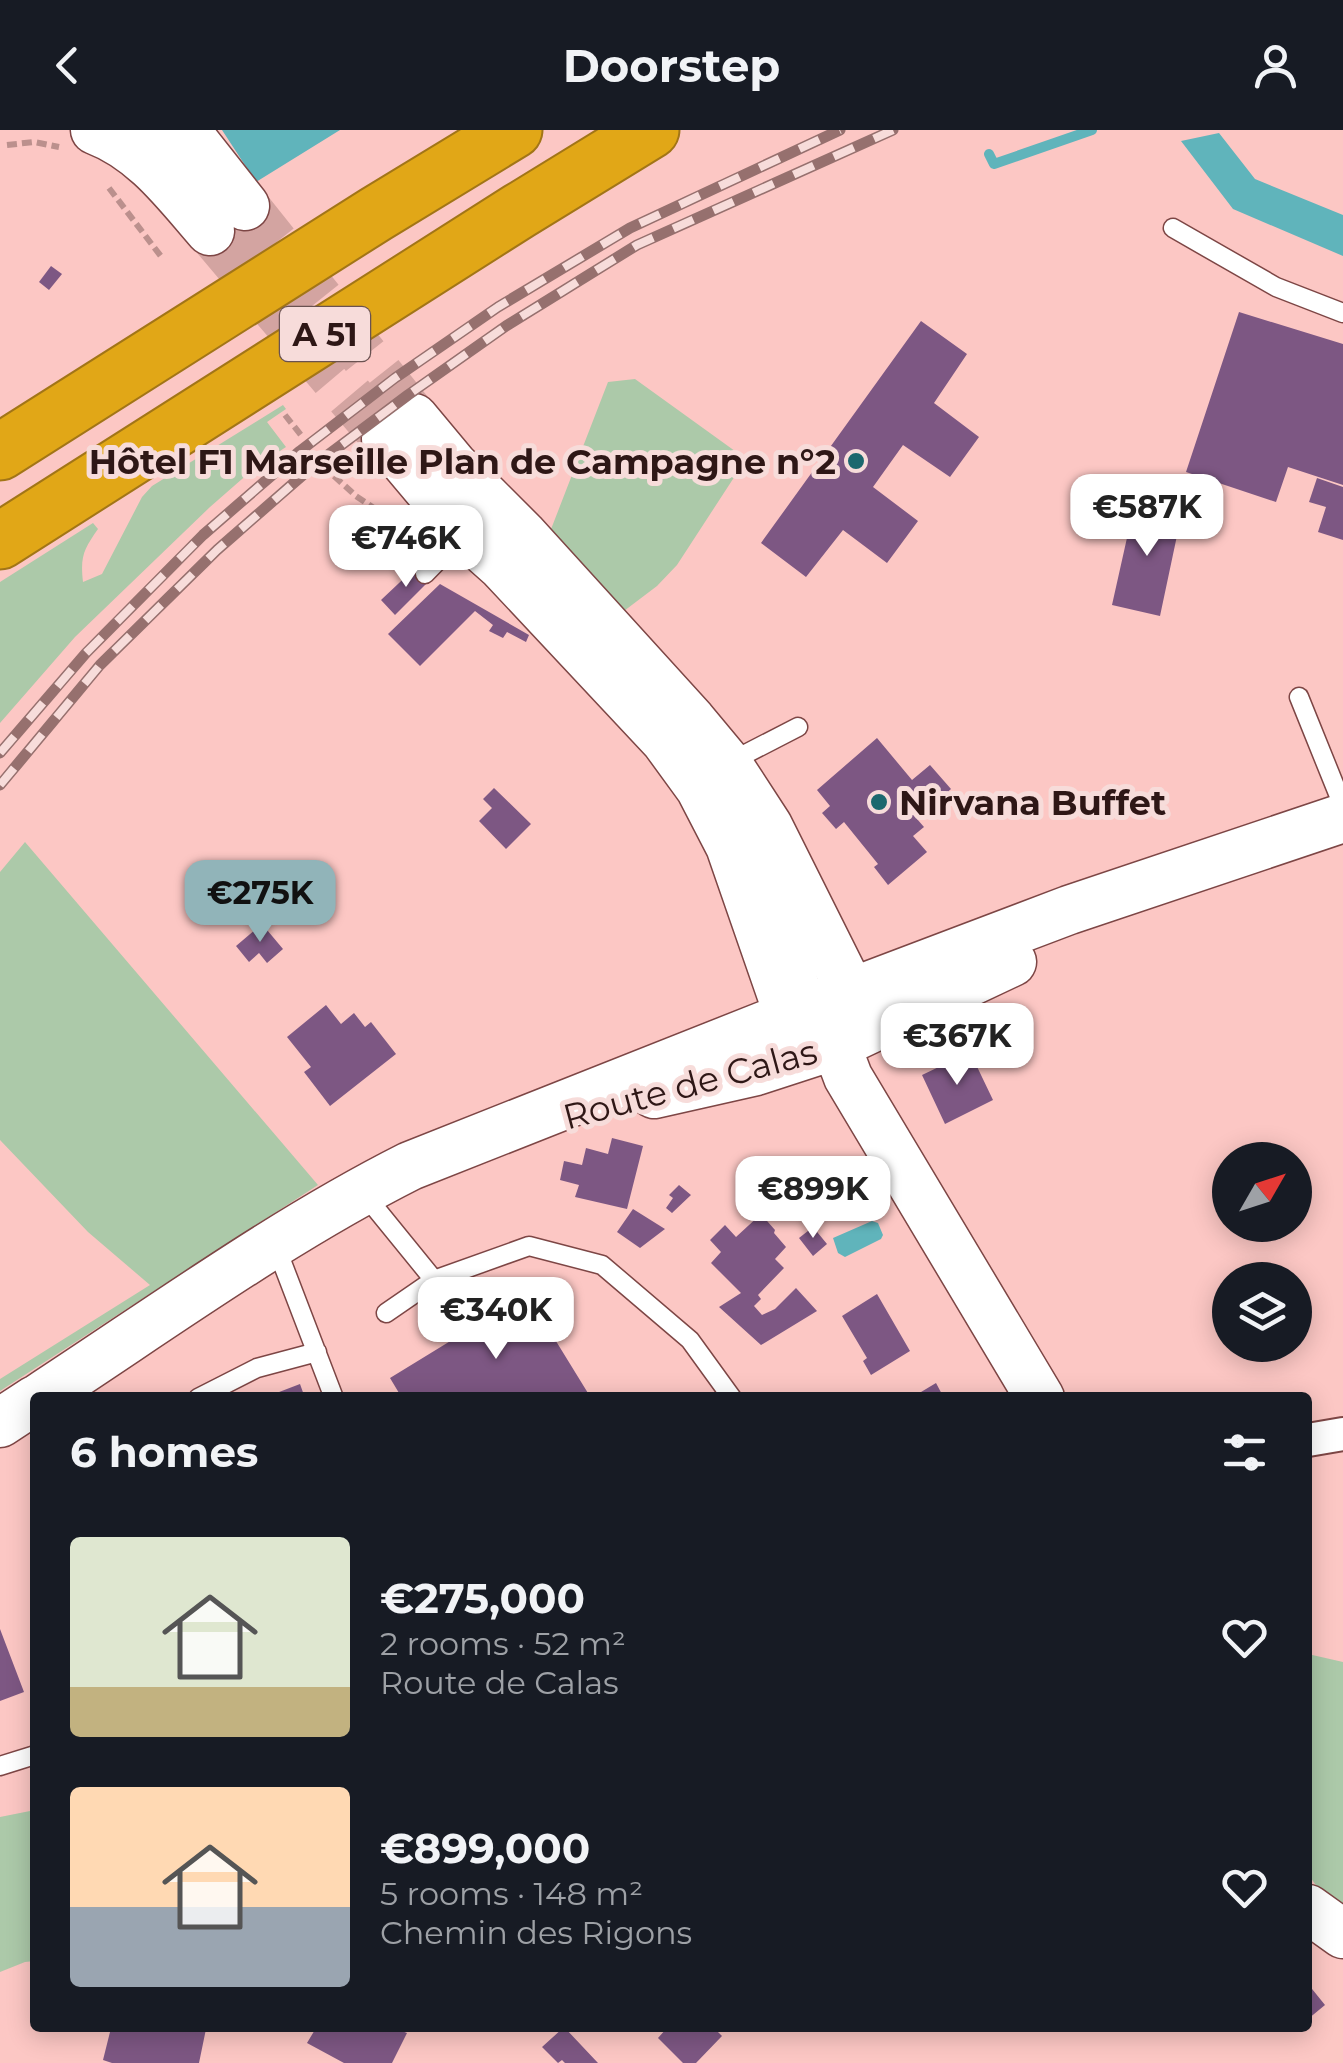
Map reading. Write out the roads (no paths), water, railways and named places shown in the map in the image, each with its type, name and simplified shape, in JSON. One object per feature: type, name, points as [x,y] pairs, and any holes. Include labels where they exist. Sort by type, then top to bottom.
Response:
[{"type":"highway","name":"A 51","points":[[0,452],[514,130]]},
{"type":"highway","name":"A 51","points":[[0,541],[652,130]]},
{"type":"street","points":[[80,139],[111,136],[228,219],[186,151]]},
{"type":"street","points":[[400,428],[454,466],[502,566],[665,740],[700,788],[824,1014],[848,1078],[1036,1392]]},
{"type":"street","points":[[476,516],[636,659],[728,763],[768,826],[827,948],[824,1014]]},
{"type":"street","name":"Route de Calas","points":[[48,1392],[361,1190],[410,1166],[468,1141],[756,1070],[824,1014],[1069,910],[1343,818]]},
{"type":"street","name":"Route de Calas","points":[[0,1423],[30,1404]]},
{"type":"street","points":[[1312,1439],[1343,1434]]},
{"type":"street","points":[[1312,1913],[1343,1934]]},
{"type":"lane","points":[[150,130],[186,151]]},
{"type":"lane","points":[[1173,228],[1276,287],[1343,312]]},
{"type":"lane","points":[[425,574],[476,516]]},
{"type":"lane","points":[[502,566],[577,621],[688,741],[738,812]]},
{"type":"lane","points":[[1299,697],[1343,806]]},
{"type":"lane","points":[[728,763],[798,727]]},
{"type":"lane","points":[[751,842],[824,1014]]},
{"type":"lane","points":[[361,1190],[434,1280]]},
{"type":"lane","points":[[275,1244],[332,1392]]},
{"type":"lane","points":[[386,1313],[434,1280],[529,1246],[602,1266],[690,1340],[728,1392]]},
{"type":"lane","points":[[210,1392],[258,1368],[317,1352]]},
{"type":"lane","points":[[0,1766],[30,1757]]},
{"type":"water","points":[[222,130],[340,130],[256,182]]},
{"type":"water","points":[[1219,133],[1255,179],[1343,215],[1343,256],[1233,209],[1181,141]]},
{"type":"water","points":[[872,1221],[878,1223],[881,1239],[845,1257],[838,1253],[833,1238]]},
{"type":"waterway","points":[[989,154],[994,164],[1092,130]]},
{"type":"tunnel","points":[[245,206],[414,418]]},
{"type":"tunnel","points":[[210,231],[386,439]]},
{"type":"railway","points":[[0,753],[86,653],[203,535],[300,451],[395,378],[498,307],[630,228],[840,130]]},
{"type":"railway","points":[[0,785],[100,665],[217,550],[312,467],[408,395],[506,326],[637,245],[893,130]]},
{"type":"place","name":"Hôtel F1 Marseille Plan de Campagne n°2","points":[[856,461]]},
{"type":"place","name":"Nirvana Buffet","points":[[879,802]]}]
